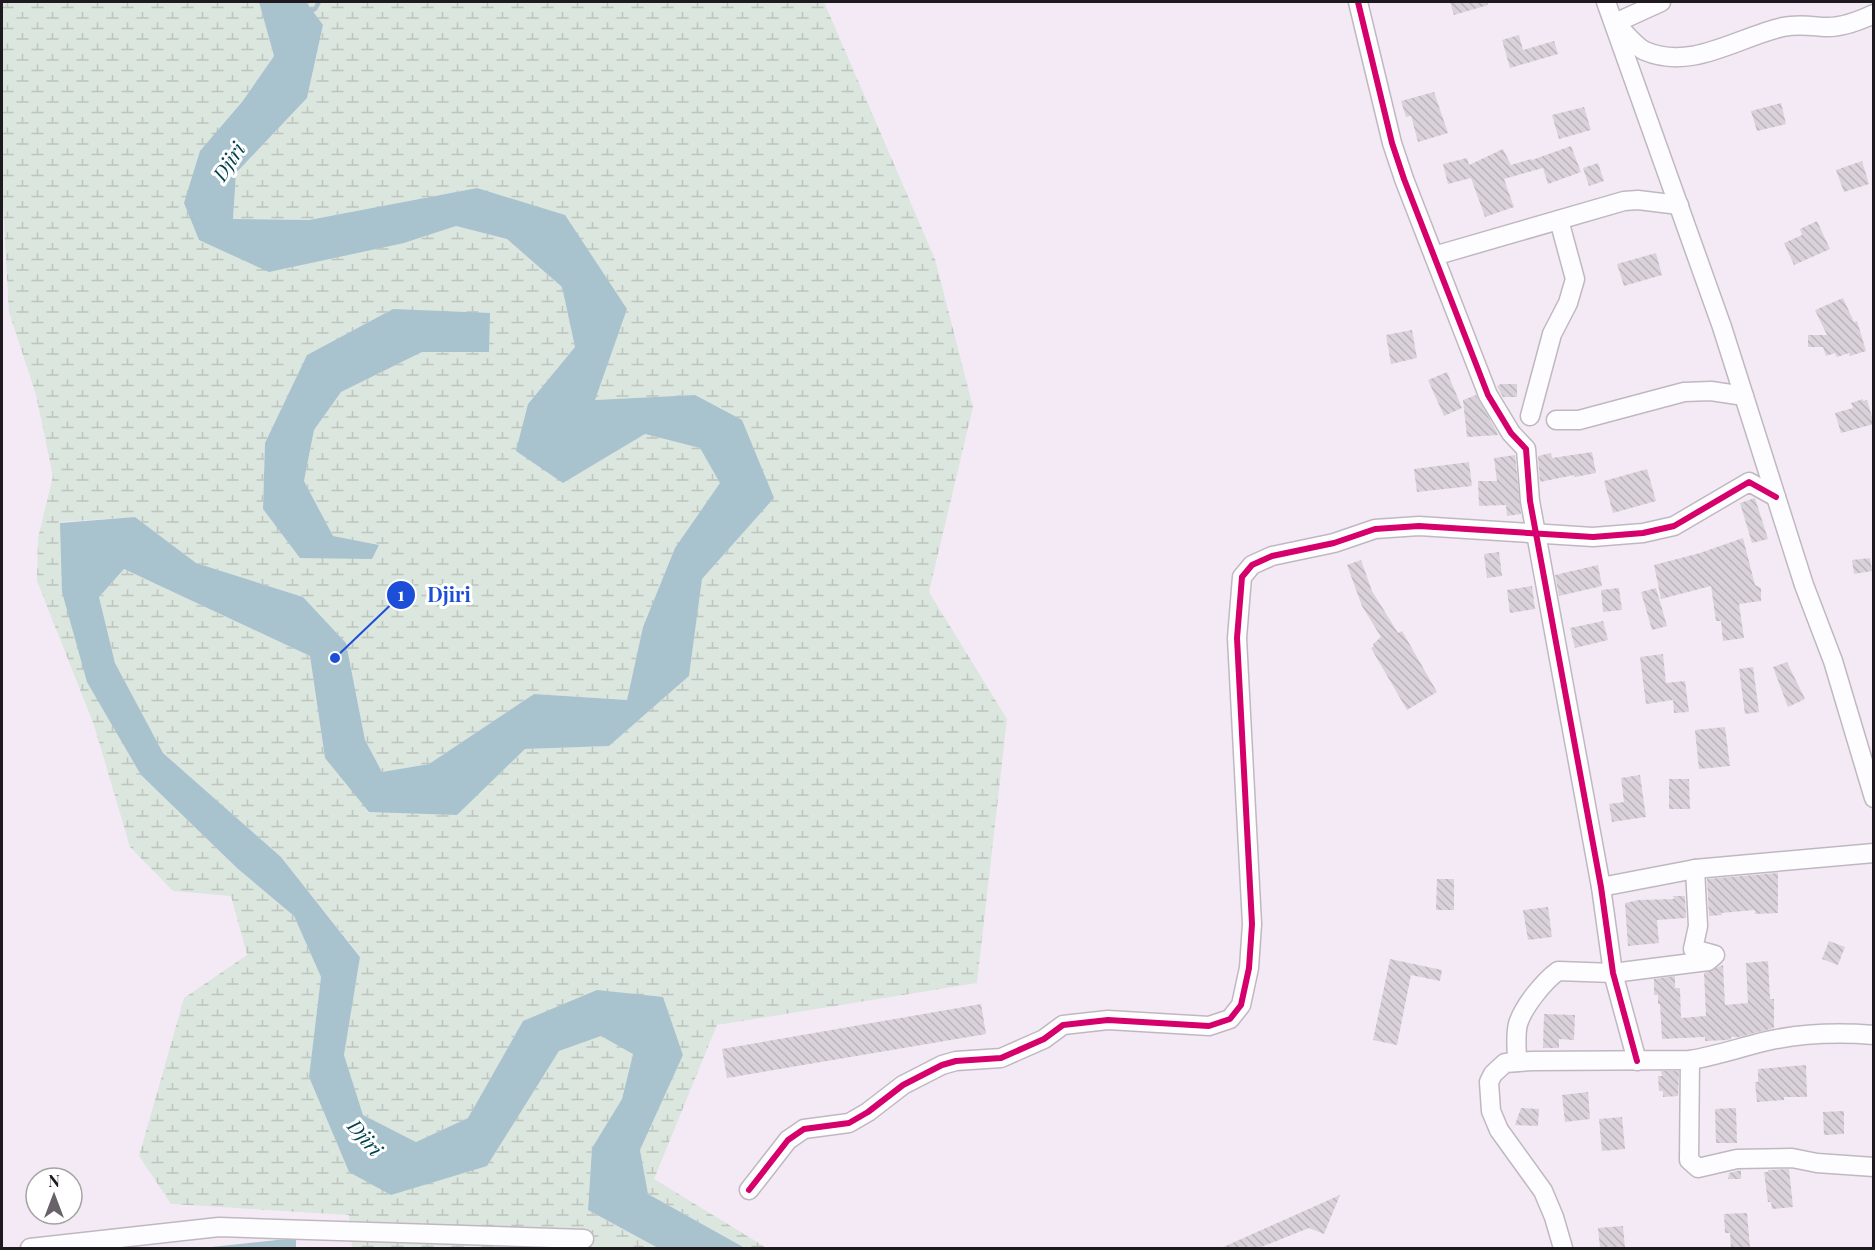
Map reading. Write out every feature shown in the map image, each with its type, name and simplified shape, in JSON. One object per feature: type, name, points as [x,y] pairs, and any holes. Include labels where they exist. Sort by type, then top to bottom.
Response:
[{"type":"street","points":[[1358,2],[1392,143],[1434,256],[1488,395],[1511,433],[1526,449],[1530,501],[1601,887],[1612,973],[1637,1061]]},
{"type":"street","points":[[1606,2],[1744,396],[1804,585],[1836,671],[1874,798]]},
{"type":"street","points":[[1615,23],[1660,2]]},
{"type":"street","points":[[1615,23],[1644,51],[1674,58],[1707,54],[1783,27],[1804,25],[1827,27],[1859,21],[1874,14]]},
{"type":"street","points":[[1434,256],[1631,200],[1679,205]]},
{"type":"street","points":[[1530,417],[1552,334],[1568,303],[1575,279],[1559,220]]},
{"type":"street","points":[[1556,420],[1579,420],[1684,392],[1711,391],[1744,396]]},
{"type":"street","points":[[749,1190],[788,1140],[804,1130],[849,1123],[868,1112],[903,1085],[942,1065],[956,1061],[1001,1058],[1044,1039],[1063,1025],[1108,1020],[1209,1026],[1230,1019],[1241,1005],[1249,968],[1252,924],[1237,638],[1242,577],[1252,565],[1272,556],[1334,543],[1375,529],[1419,526],[1593,537],[1657,531],[1674,526],[1749,482],[1776,496]]},
{"type":"street","points":[[1601,887],[1695,869],[1874,853]]},
{"type":"street","points":[[1517,1062],[1518,1025],[1523,1013],[1542,986],[1561,970],[1612,973],[1708,961],[1713,958],[1715,955],[1693,950],[1698,926],[1695,869]]},
{"type":"street","points":[[1563,1248],[1543,1191],[1499,1130],[1491,1111],[1489,1082],[1492,1074],[1504,1063],[1690,1060],[1768,1041],[1814,1033],[1874,1035]]},
{"type":"street","points":[[1690,1060],[1689,1161],[1698,1168],[1737,1160],[1792,1158],[1817,1163],[1874,1167]]},
{"type":"street","points":[[30,1248],[219,1227],[584,1239]]},
{"type":"green space","points":[[2,2],[259,2],[274,56],[242,102],[199,240],[404,243],[456,226],[508,239],[562,287],[575,347],[528,404],[563,483],[645,434],[700,448],[721,483],[675,548],[643,627],[627,700],[534,694],[429,764],[382,772],[365,740],[346,643],[303,597],[196,563],[135,517],[60,522],[141,775],[238,869],[294,916],[321,977],[309,1077],[349,1172],[487,1166],[559,1051],[601,1036],[633,1053],[622,1099],[592,1148],[588,1210],[658,1248],[637,1248],[606,1233],[595,1248],[352,1248],[349,1215],[171,1204],[139,1156],[184,998],[247,955],[231,896],[173,891],[130,847],[94,725],[37,581],[38,538],[53,476],[36,395],[9,312],[2,189]],"holes":[[[393,309],[489,352],[422,352],[341,392],[314,430],[304,481],[333,536],[379,545],[372,559],[263,509],[265,443],[307,355]]]},
{"type":"green space","points":[[306,2],[824,2],[935,259],[973,407],[929,592],[1007,719],[977,983],[717,1025],[654,1179],[767,1248],[745,1248],[648,1194],[640,1150],[683,1055],[663,997],[523,1021],[468,1118],[416,1142],[363,1115],[344,1055],[360,956],[281,857],[163,753],[115,663],[99,597],[124,569],[310,656],[325,758],[457,815],[525,749],[609,746],[689,676],[702,579],[774,498],[695,395],[594,400],[627,309],[477,188],[309,220],[233,219],[236,173],[307,98],[323,26]]},
{"type":"green space","points":[[606,1233],[637,1248],[595,1248]]},
{"type":"water","points":[[259,2],[306,2],[323,25],[307,98],[236,173],[233,219],[309,220],[477,188],[565,215],[627,309],[595,400],[695,395],[742,420],[774,498],[702,579],[689,676],[609,746],[525,749],[457,815],[369,812],[325,758],[310,656],[124,569],[99,597],[115,663],[163,753],[281,857],[360,957],[344,1055],[363,1115],[416,1142],[468,1118],[523,1021],[597,990],[663,997],[683,1055],[640,1150],[648,1194],[745,1248],[658,1248],[588,1210],[592,1148],[622,1099],[633,1054],[601,1036],[559,1051],[487,1166],[391,1195],[349,1172],[309,1077],[321,977],[294,916],[238,869],[141,775],[87,682],[62,592],[60,523],[135,517],[196,563],[303,597],[346,643],[365,740],[382,772],[429,764],[534,694],[627,700],[643,627],[675,548],[720,483],[700,448],[645,434],[563,483],[516,451],[528,404],[575,347],[562,287],[507,239],[456,226],[404,243],[269,272],[199,240],[184,203],[200,151],[242,102],[274,56]]},
{"type":"water","points":[[393,309],[490,313],[489,352],[422,352],[341,392],[314,430],[304,481],[333,536],[379,545],[372,559],[300,558],[263,509],[265,443],[307,355]]},
{"type":"water","points":[[296,1238],[296,1248],[202,1248]]},
{"type":"building","points":[[1450,2],[1488,2],[1488,5],[1454,15]]},
{"type":"building","points":[[1519,35],[1523,50],[1554,41],[1558,54],[1510,68],[1502,40]]},
{"type":"building","points":[[1434,92],[1448,133],[1418,142],[1411,116],[1406,117],[1401,101]]},
{"type":"building","points":[[1781,103],[1786,124],[1757,131],[1751,111]]},
{"type":"building","points":[[1584,107],[1591,130],[1559,139],[1552,115]]},
{"type":"building","points":[[1571,146],[1581,172],[1548,184],[1543,168],[1504,179],[1514,207],[1485,217],[1471,178],[1448,184],[1443,164],[1467,158],[1469,165],[1503,149],[1511,165]]},
{"type":"building","points":[[1862,161],[1869,184],[1844,192],[1836,170]]},
{"type":"building","points":[[1598,163],[1604,181],[1589,186],[1583,168]]},
{"type":"building","points":[[1817,221],[1830,249],[1794,265],[1784,243],[1802,235],[1800,229]]},
{"type":"building","points":[[1656,253],[1662,275],[1624,286],[1617,264]]},
{"type":"building","points":[[1843,298],[1854,322],[1857,321],[1866,351],[1850,356],[1849,353],[1837,357],[1835,353],[1826,356],[1823,347],[1808,347],[1808,335],[1827,335],[1815,310]]},
{"type":"building","points":[[1412,330],[1417,358],[1391,364],[1386,335]]},
{"type":"building","points":[[1447,372],[1462,408],[1444,416],[1428,380]]},
{"type":"building","points":[[1517,384],[1517,397],[1503,397],[1497,386]]},
{"type":"building","points":[[1476,395],[1498,435],[1467,437],[1463,400]]},
{"type":"building","points":[[1863,399],[1863,401],[1867,400],[1874,424],[1841,433],[1835,413],[1853,408],[1851,403]]},
{"type":"building","points":[[1592,452],[1596,473],[1540,482],[1538,456],[1551,453],[1552,458]]},
{"type":"building","points":[[1515,455],[1521,514],[1507,516],[1506,505],[1479,506],[1478,481],[1497,481],[1494,458]]},
{"type":"building","points":[[1469,462],[1472,486],[1417,492],[1414,469]]},
{"type":"building","points":[[1647,469],[1656,501],[1613,513],[1604,481]]},
{"type":"building","points":[[1755,498],[1768,539],[1752,543],[1740,503]]},
{"type":"building","points":[[1743,538],[1755,585],[1761,588],[1761,601],[1739,604],[1744,638],[1723,641],[1721,621],[1716,621],[1711,586],[1661,599],[1654,565],[1700,553]]},
{"type":"building","points":[[1499,552],[1502,576],[1487,578],[1484,554]]},
{"type":"building","points":[[1870,558],[1872,571],[1854,574],[1852,560]]},
{"type":"building","points":[[1361,560],[1372,591],[1398,633],[1402,631],[1437,692],[1407,710],[1371,648],[1381,637],[1362,606],[1347,565]]},
{"type":"building","points":[[1598,565],[1602,586],[1559,596],[1555,575]]},
{"type":"building","points":[[1532,586],[1535,609],[1510,613],[1507,590]]},
{"type":"building","points":[[1619,588],[1622,610],[1603,612],[1601,590]]},
{"type":"building","points":[[1656,588],[1667,626],[1652,630],[1641,592]]},
{"type":"building","points":[[1603,621],[1608,640],[1575,648],[1570,628]]},
{"type":"building","points":[[1663,654],[1666,683],[1685,681],[1689,712],[1674,713],[1673,700],[1646,704],[1640,657]]},
{"type":"building","points":[[1787,662],[1805,699],[1788,707],[1773,667]]},
{"type":"building","points":[[1753,667],[1759,712],[1745,714],[1739,669]]},
{"type":"building","points":[[1725,727],[1730,766],[1699,769],[1695,730]]},
{"type":"building","points":[[1640,775],[1646,817],[1612,822],[1609,804],[1624,802],[1621,778]]},
{"type":"building","points":[[1669,779],[1689,779],[1690,809],[1669,809]]},
{"type":"building","points":[[1778,873],[1778,913],[1755,914],[1755,910],[1709,916],[1707,879]]},
{"type":"building","points":[[1437,879],[1454,879],[1454,910],[1436,910]]},
{"type":"building","points":[[1673,896],[1685,896],[1686,918],[1657,920],[1659,943],[1628,946],[1625,903],[1639,900],[1674,899]]},
{"type":"building","points":[[1548,907],[1552,937],[1528,940],[1523,910]]},
{"type":"building","points":[[1829,941],[1845,947],[1838,965],[1822,959]]},
{"type":"building","points":[[1390,959],[1442,970],[1440,981],[1411,975],[1397,1045],[1373,1040]]},
{"type":"building","points":[[1768,961],[1770,999],[1774,999],[1774,1028],[1731,1037],[1727,1040],[1705,1041],[1705,1037],[1662,1039],[1660,1004],[1658,1004],[1658,995],[1654,995],[1654,979],[1675,976],[1675,988],[1680,988],[1681,1018],[1706,1016],[1704,973],[1723,965],[1725,1005],[1748,1003],[1746,963]]},
{"type":"building","points":[[981,1004],[986,1034],[727,1078],[722,1049]]},
{"type":"building","points":[[1544,1014],[1575,1015],[1574,1040],[1559,1039],[1559,1048],[1543,1048]]},
{"type":"building","points":[[1806,1065],[1807,1097],[1784,1097],[1784,1100],[1757,1102],[1755,1082],[1758,1082],[1758,1069]]},
{"type":"building","points":[[1661,1071],[1679,1071],[1678,1096],[1663,1097],[1663,1091],[1659,1091],[1658,1076],[1662,1076]]},
{"type":"building","points":[[1588,1092],[1590,1119],[1565,1122],[1562,1095]]},
{"type":"building","points":[[1521,1108],[1539,1109],[1538,1126],[1515,1125]]},
{"type":"building","points":[[1736,1108],[1737,1143],[1716,1143],[1715,1109]]},
{"type":"building","points":[[1844,1111],[1844,1134],[1824,1135],[1823,1112]]},
{"type":"building","points":[[1622,1117],[1625,1149],[1602,1151],[1599,1119]]},
{"type":"building","points":[[1789,1169],[1793,1207],[1772,1209],[1771,1202],[1768,1202],[1764,1172]]},
{"type":"building","points":[[1741,1170],[1741,1179],[1728,1179],[1729,1173]]},
{"type":"building","points":[[1340,1195],[1324,1234],[1309,1228],[1259,1248],[1221,1248]]},
{"type":"building","points":[[1747,1213],[1750,1248],[1731,1248],[1730,1233],[1725,1233],[1724,1214]]},
{"type":"building","points":[[1623,1226],[1625,1248],[1600,1248],[1598,1228]]},
{"type":"waterway","points":[[308,12],[315,9],[319,2]]},
{"type":"cycle path","points":[[1358,2],[1392,143],[1404,179],[1488,395],[1511,433],[1526,449],[1530,501],[1601,887],[1613,973],[1637,1061]]},
{"type":"cycle path","points":[[749,1190],[788,1140],[804,1129],[849,1123],[868,1112],[903,1085],[942,1065],[956,1061],[1001,1058],[1044,1039],[1063,1025],[1108,1020],[1209,1026],[1230,1019],[1241,1005],[1249,968],[1252,924],[1237,638],[1242,577],[1252,565],[1272,556],[1334,543],[1375,529],[1419,526],[1593,537],[1643,533],[1674,526],[1749,482],[1776,497]]},
{"type":"place","name":"Djiri","points":[[335,658]]}]
